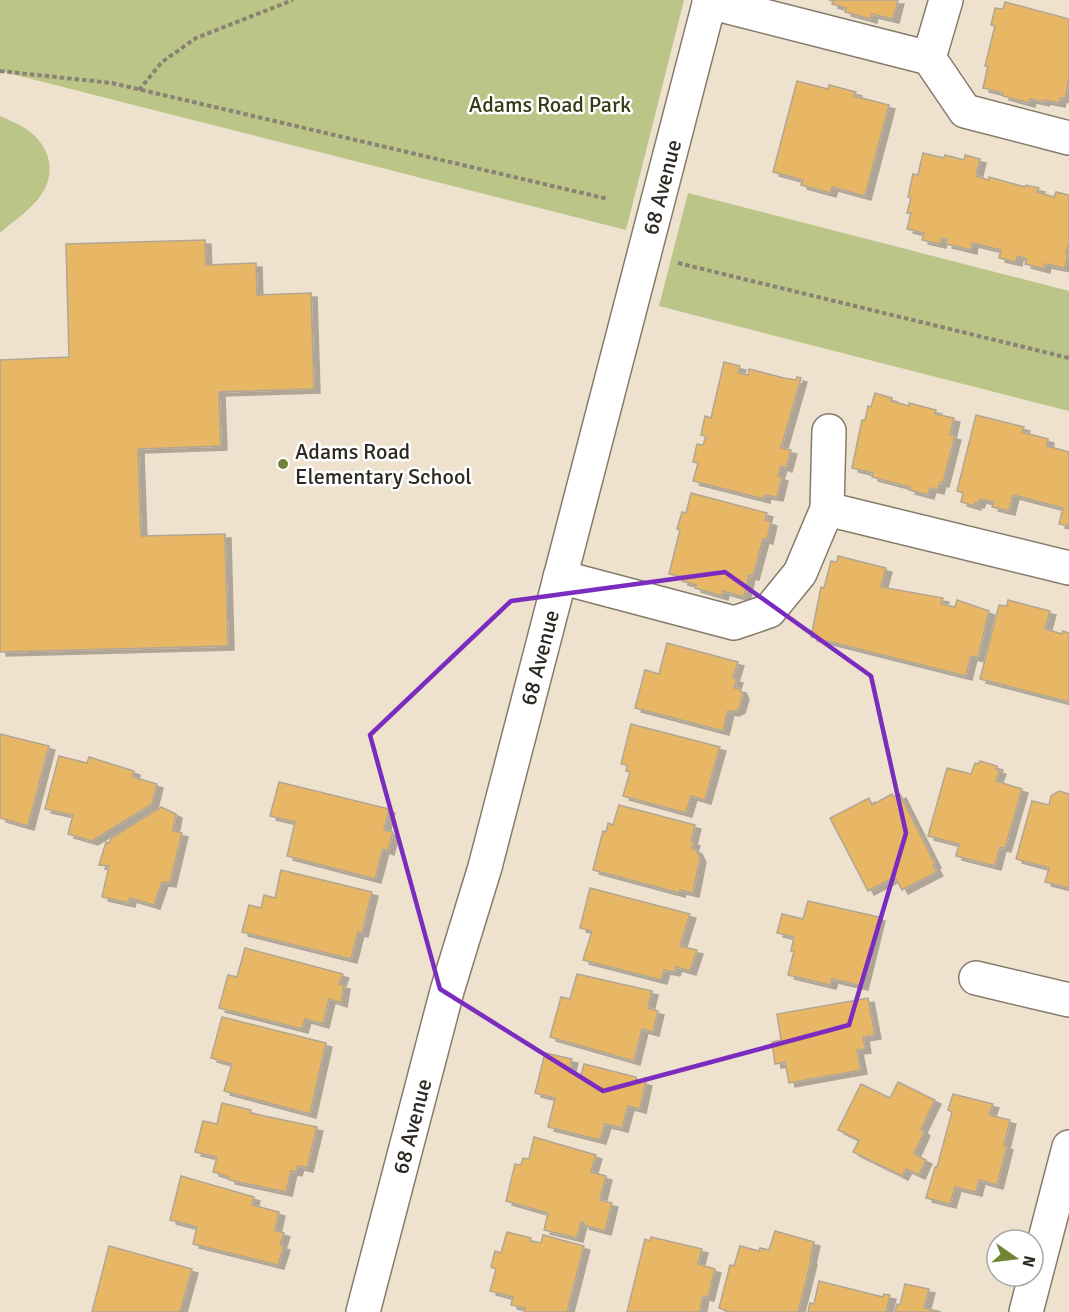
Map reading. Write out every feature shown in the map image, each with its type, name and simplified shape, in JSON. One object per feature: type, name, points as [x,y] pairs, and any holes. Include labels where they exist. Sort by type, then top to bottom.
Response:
[{"type":"street","points":[[929,58],[946,0]]},
{"type":"street","points":[[710,1],[929,58],[965,111],[1069,138]]},
{"type":"street","name":"68 Avenue","points":[[363,1312],[444,1003],[485,867],[710,1]]},
{"type":"street","points":[[560,577],[734,623],[769,611],[800,573],[827,508],[829,431]]},
{"type":"street","points":[[827,508],[1069,568]]},
{"type":"street","points":[[976,978],[1069,1000]]},
{"type":"street","points":[[1026,1312],[1069,1147]]},
{"type":"path","points":[[139,90],[162,62],[196,38],[293,0]]},
{"type":"path","points":[[0,72],[112,84],[608,200]]},
{"type":"path","points":[[674,262],[1069,358]]},
{"type":"highlighted area","points":[[725,572],[871,676],[906,833],[849,1025],[603,1091],[440,989],[370,735],[511,601]]},
{"type":"green space","name":"Adams Road Park","points":[[0,0],[684,0],[626,230],[0,71]]},
{"type":"green space","points":[[0,116],[36,137],[46,152],[50,169],[46,187],[41,195],[0,233]]},
{"type":"green space","points":[[688,193],[1069,291],[1069,411],[659,306]]},
{"type":"building","points":[[829,0],[898,0],[893,19],[872,14],[871,19],[845,12],[846,8],[832,4],[833,1]]},
{"type":"building","points":[[1005,2],[1069,19],[1069,79],[1065,99],[1060,98],[1059,103],[1030,99],[1029,103],[983,88],[988,66],[985,66],[995,26],[991,25],[995,8],[1003,9]]},
{"type":"building","points":[[797,81],[828,89],[829,85],[856,92],[854,96],[889,105],[865,196],[832,187],[830,193],[801,185],[803,180],[773,172]]},
{"type":"building","points":[[923,153],[944,158],[945,155],[964,160],[965,155],[980,159],[976,176],[1039,188],[1037,192],[1054,197],[1056,192],[1069,195],[1069,247],[1067,247],[1065,268],[1045,264],[1044,269],[1025,264],[1027,259],[1017,256],[1016,262],[999,258],[1001,250],[972,243],[971,250],[946,244],[947,239],[942,238],[940,244],[922,240],[924,233],[907,229],[911,213],[907,213],[911,198],[908,197],[913,174],[918,175]]},
{"type":"building","points":[[205,240],[206,265],[256,263],[257,295],[311,293],[314,389],[219,392],[221,446],[138,449],[141,536],[225,534],[228,646],[0,652],[0,360],[69,357],[66,244]]},
{"type":"building","points":[[724,362],[740,366],[738,373],[748,375],[749,369],[784,378],[796,380],[797,377],[801,378],[781,448],[791,450],[786,468],[781,466],[778,476],[782,477],[777,497],[765,495],[764,499],[693,481],[698,463],[693,462],[697,444],[703,445],[706,436],[701,435],[705,416],[711,418]]},
{"type":"building","points":[[875,393],[892,398],[891,401],[936,410],[935,414],[954,418],[950,435],[955,436],[943,483],[940,482],[938,490],[930,488],[928,495],[909,490],[910,487],[872,477],[873,473],[852,468],[862,420],[865,420],[868,406],[871,407]]},
{"type":"building","points":[[976,415],[1024,427],[1022,432],[1048,439],[1047,446],[1069,452],[1069,526],[1059,524],[1063,508],[1013,495],[1009,511],[992,507],[994,502],[980,499],[975,506],[961,502],[963,493],[957,491]]},
{"type":"building","points":[[691,493],[767,513],[765,520],[771,522],[767,540],[763,539],[753,576],[749,575],[744,597],[723,591],[722,596],[695,588],[696,585],[682,581],[683,577],[669,574],[680,530],[677,529],[682,512],[686,513]]},
{"type":"building","points":[[838,556],[886,568],[881,587],[943,598],[941,604],[955,607],[957,600],[989,611],[978,658],[971,656],[966,676],[811,637],[821,587],[824,588],[831,561],[837,562]]},
{"type":"building","points":[[1008,600],[1050,611],[1045,629],[1062,634],[1063,631],[1069,633],[1069,702],[980,679],[999,605],[1007,606]]},
{"type":"building","points":[[667,643],[738,662],[733,678],[737,679],[734,688],[740,689],[743,695],[739,709],[733,712],[728,711],[723,731],[635,708],[645,670],[659,674]]},
{"type":"building","points":[[631,724],[720,747],[705,800],[691,796],[686,813],[623,796],[630,772],[626,771],[627,765],[621,764]]},
{"type":"building","points":[[0,734],[49,746],[28,826],[0,818]]},
{"type":"building","points":[[59,756],[87,763],[89,757],[134,771],[133,777],[157,784],[152,804],[92,841],[68,834],[73,815],[45,809]]},
{"type":"building","points":[[980,761],[997,766],[996,770],[1000,770],[996,781],[1022,789],[1005,848],[1000,847],[995,866],[956,856],[959,844],[928,836],[947,768],[971,774],[975,763],[978,764]]},
{"type":"building","points":[[279,782],[389,809],[384,830],[393,832],[388,851],[383,849],[375,879],[287,856],[295,822],[270,816]]},
{"type":"building","points":[[1059,791],[1069,794],[1069,888],[1045,882],[1049,868],[1016,859],[1032,801],[1049,805],[1051,796]]},
{"type":"building","points":[[892,794],[894,797],[900,794],[937,872],[902,890],[895,877],[868,891],[830,818],[869,798],[872,805]]},
{"type":"building","points":[[619,805],[695,825],[691,841],[694,842],[692,848],[696,850],[700,858],[693,893],[680,890],[679,893],[593,870],[603,831],[606,832],[608,823],[613,825]]},
{"type":"building","points":[[161,807],[176,814],[173,831],[182,833],[170,883],[162,882],[154,905],[130,898],[129,903],[102,897],[109,866],[99,865],[106,842],[109,843],[111,838]]},
{"type":"building","points":[[281,870],[372,892],[362,933],[358,932],[351,959],[242,932],[249,905],[261,908],[264,895],[275,898]]},
{"type":"building","points":[[590,888],[690,914],[680,946],[697,950],[690,971],[676,967],[674,972],[664,970],[661,980],[583,960],[592,931],[580,928]]},
{"type":"building","points":[[808,901],[879,917],[862,986],[832,979],[830,985],[788,975],[794,951],[791,951],[794,937],[777,933],[782,914],[803,919]]},
{"type":"building","points":[[245,948],[343,974],[339,984],[344,985],[341,1003],[329,999],[323,1024],[305,1019],[302,1029],[219,1008],[228,975],[237,977]]},
{"type":"building","points":[[577,974],[652,991],[648,1008],[658,1011],[653,1032],[642,1029],[634,1061],[550,1037],[561,997],[570,999]]},
{"type":"building","points":[[868,998],[875,1035],[863,1037],[865,1049],[857,1050],[861,1070],[789,1083],[785,1062],[775,1064],[772,1042],[781,1040],[777,1014]]},
{"type":"building","points":[[222,1017],[326,1043],[310,1114],[224,1091],[232,1064],[211,1058]]},
{"type":"building","points":[[545,1053],[572,1059],[569,1072],[581,1075],[584,1064],[636,1077],[646,1082],[640,1109],[628,1106],[622,1128],[605,1124],[600,1140],[548,1127],[555,1098],[535,1093]]},
{"type":"building","points":[[898,1082],[935,1100],[921,1129],[924,1132],[914,1154],[926,1160],[919,1175],[906,1169],[902,1176],[853,1152],[859,1140],[838,1130],[861,1084],[890,1098]]},
{"type":"building","points":[[953,1094],[993,1104],[989,1115],[1010,1120],[1004,1145],[1007,1146],[997,1185],[979,1180],[976,1192],[955,1187],[950,1204],[926,1198],[952,1112],[948,1110]]},
{"type":"building","points":[[222,1103],[251,1110],[250,1113],[317,1127],[307,1168],[298,1166],[296,1172],[291,1171],[286,1192],[229,1180],[229,1177],[213,1172],[217,1157],[195,1152],[203,1121],[217,1124]]},
{"type":"building","points":[[534,1137],[596,1155],[591,1172],[606,1176],[600,1200],[612,1203],[605,1231],[583,1225],[584,1223],[581,1222],[577,1238],[544,1230],[548,1213],[506,1201],[515,1164],[521,1165],[523,1158],[529,1159]]},
{"type":"building","points":[[181,1176],[254,1197],[252,1205],[279,1212],[275,1230],[284,1233],[280,1245],[284,1246],[278,1265],[193,1244],[197,1227],[170,1220]]},
{"type":"building","points":[[775,1231],[814,1242],[798,1312],[730,1312],[719,1308],[730,1265],[734,1266],[740,1246],[759,1251],[760,1248],[769,1250]]},
{"type":"building","points":[[507,1232],[541,1243],[543,1235],[584,1246],[567,1312],[524,1312],[525,1308],[511,1305],[513,1297],[490,1291],[496,1269],[491,1267],[495,1251],[501,1253]]},
{"type":"building","points":[[651,1237],[702,1249],[698,1264],[715,1269],[708,1297],[703,1296],[700,1312],[627,1312],[645,1239],[650,1241]]},
{"type":"building","points":[[109,1246],[192,1269],[180,1312],[92,1312]]},
{"type":"building","points":[[819,1281],[883,1297],[884,1294],[890,1295],[886,1312],[808,1312],[810,1303],[814,1304]]},
{"type":"building","points":[[905,1284],[929,1289],[924,1308],[941,1312],[895,1312],[897,1304],[900,1305]]},
{"type":"place","name":"Adams Road Elementary School","points":[[283,464]]}]
